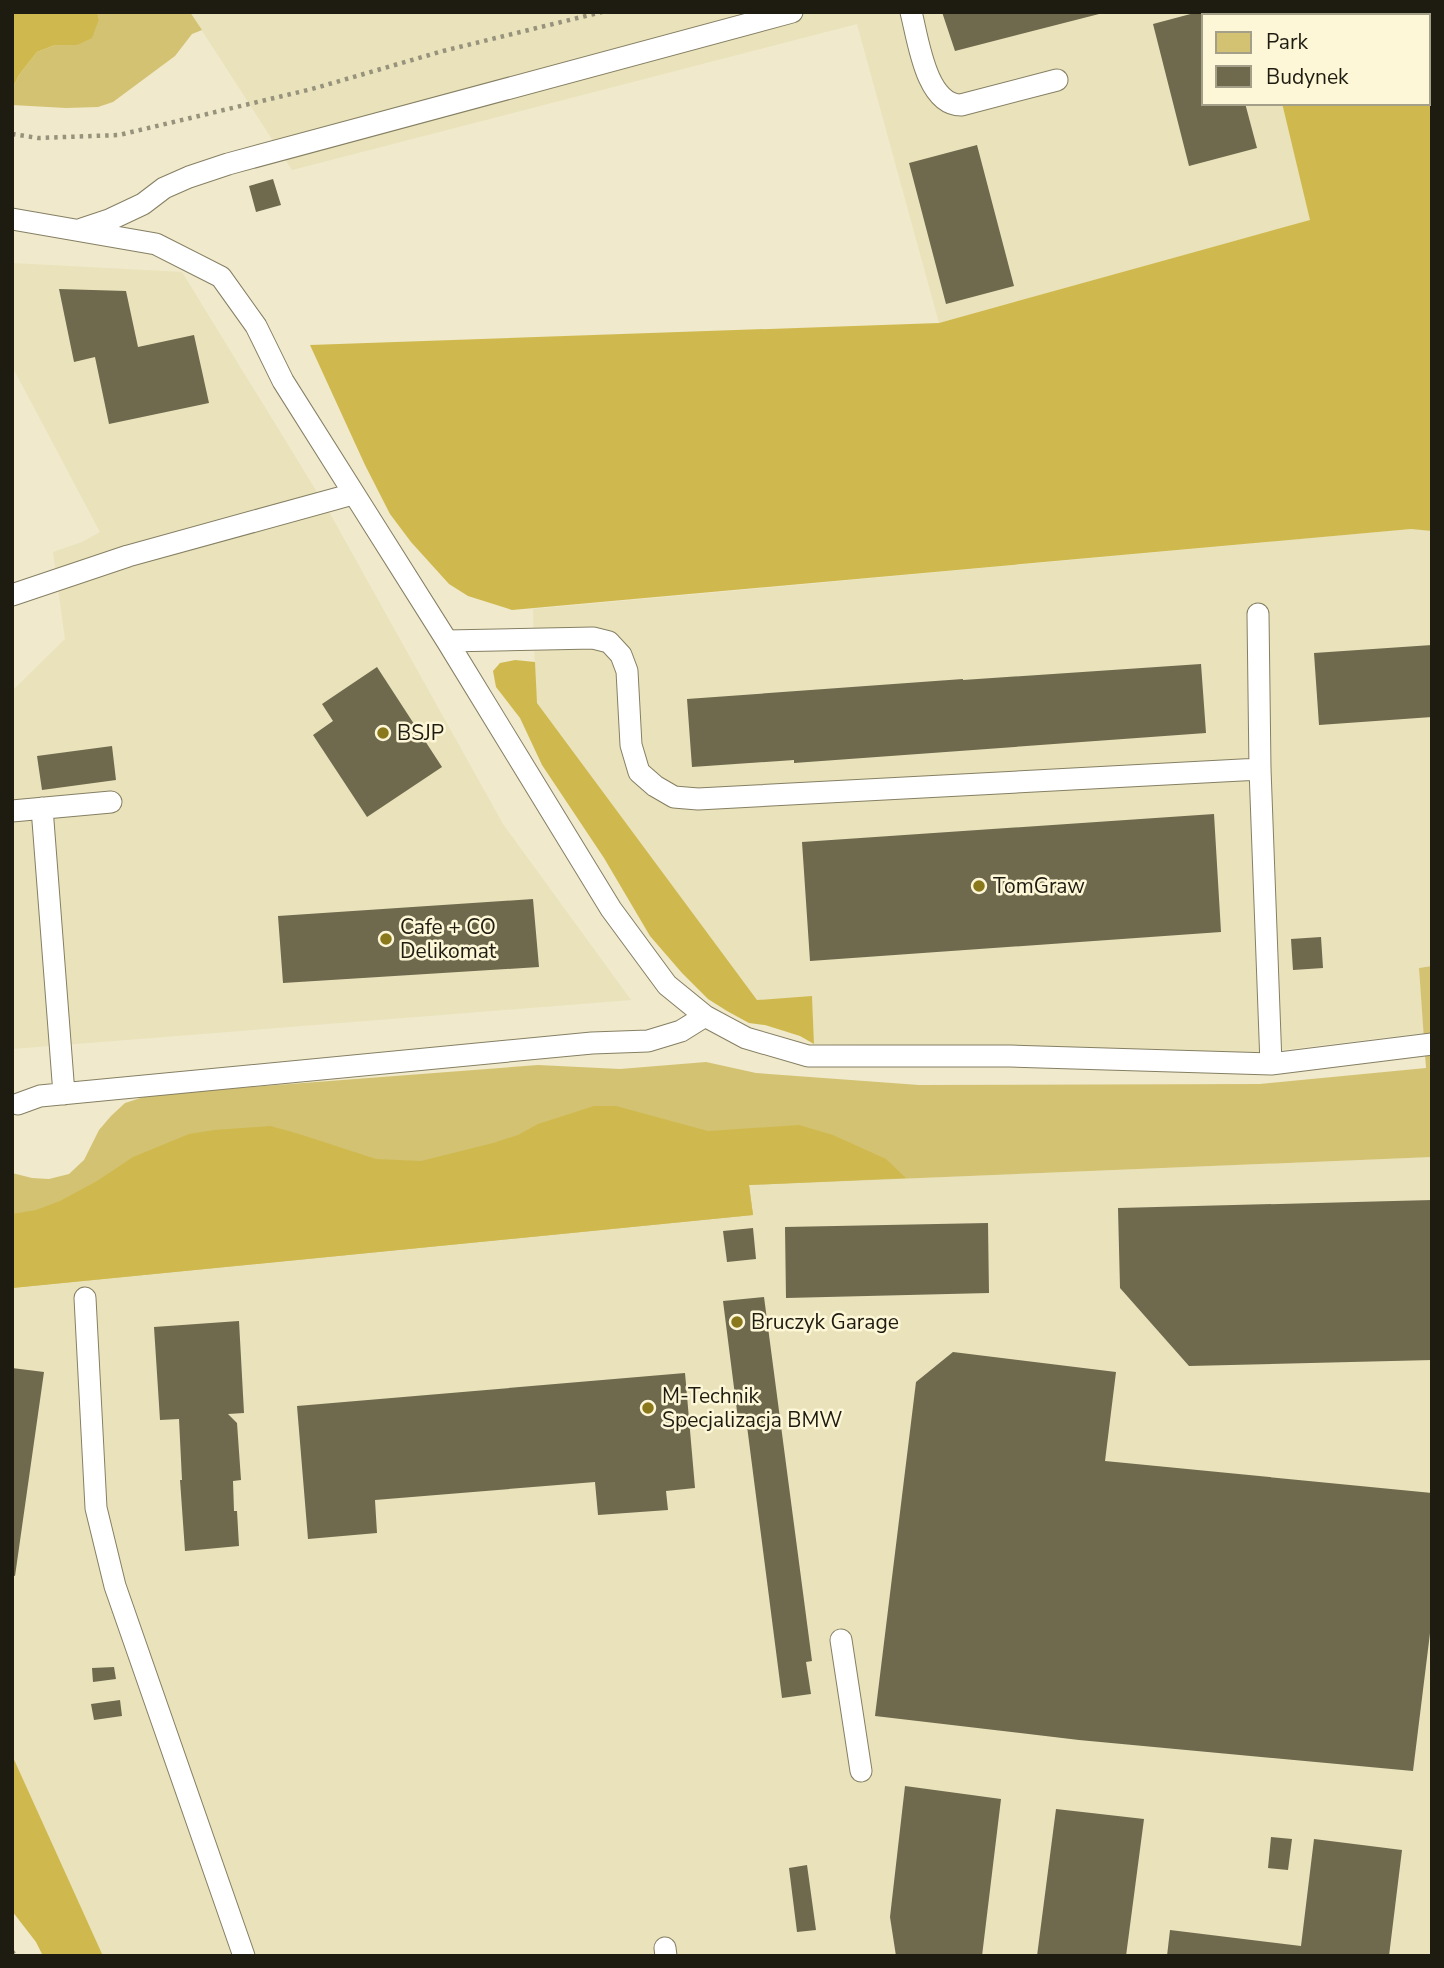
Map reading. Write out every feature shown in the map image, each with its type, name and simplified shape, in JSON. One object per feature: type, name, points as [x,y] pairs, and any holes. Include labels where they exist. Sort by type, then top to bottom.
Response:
[{"type":"lane","points":[[77,230],[120,215],[143,204],[164,188],[189,177],[228,164],[792,12]]},
{"type":"lane","points":[[911,12],[934,90],[952,105],[1057,80]]},
{"type":"lane","points":[[12,219],[156,244],[221,278],[256,326],[284,381],[611,909],[667,985],[705,1016],[746,1038],[808,1056],[1010,1056],[1271,1064],[1432,1044]]},
{"type":"lane","points":[[12,595],[128,556],[354,494]]},
{"type":"lane","points":[[1258,614],[1271,1064]]},
{"type":"lane","points":[[447,641],[593,638],[609,642],[621,655],[627,671],[631,745],[639,772],[674,797],[698,799],[1261,769]]},
{"type":"lane","points":[[12,811],[111,802]]},
{"type":"lane","points":[[42,808],[64,1094]]},
{"type":"lane","points":[[18,1104],[40,1096],[592,1043],[648,1041],[681,1031],[705,1016]]},
{"type":"lane","points":[[85,1297],[96,1508],[112,1573],[244,1956]]},
{"type":"lane","points":[[841,1640],[861,1771]]},
{"type":"path","points":[[12,134],[38,138],[119,135],[312,89],[443,51],[603,12]]},
{"type":"path","points":[[12,1951],[15,1956]]},
{"type":"shaded area","points":[[12,12],[97,12],[99,19],[92,38],[77,45],[55,45],[37,52],[12,89]]},
{"type":"shaded area","points":[[190,12],[1260,12],[1202,14],[1202,105],[1282,105],[1311,220],[939,323],[857,24],[292,170]]},
{"type":"shaded area","points":[[1432,12],[1432,531],[1411,529],[512,610],[468,596],[449,584],[411,542],[390,514],[310,345],[939,323],[1310,220],[1282,105],[1430,105],[1430,14],[1260,14]]},
{"type":"shaded area","points":[[12,263],[182,272],[328,510],[503,824],[631,1000],[12,1049],[12,691],[65,639],[53,552],[82,542],[100,532],[12,366]]},
{"type":"shaded area","points":[[1411,529],[1432,531],[1432,966],[1419,968],[1424,1033],[1258,1053],[814,1044],[812,997],[757,1000],[536,703],[533,609]]},
{"type":"shaded area","points":[[515,660],[535,662],[537,703],[757,1000],[812,996],[814,1044],[800,1036],[749,1023],[708,999],[650,936],[604,858],[542,765],[520,718],[496,687],[493,671],[500,663]]},
{"type":"shaded area","points":[[594,1106],[616,1106],[708,1131],[799,1125],[833,1135],[886,1159],[906,1178],[749,1185],[753,1215],[12,1288],[12,1214],[36,1210],[60,1201],[133,1157],[189,1134],[270,1126],[376,1159],[421,1161],[493,1143],[518,1135],[538,1124]]},
{"type":"shaded area","points":[[1432,1157],[1432,1956],[103,1956],[12,1755],[12,1288],[752,1215],[748,1185]]},
{"type":"shaded area","points":[[12,1755],[103,1956],[43,1956],[36,1942],[12,1911]]},
{"type":"green space","points":[[97,12],[190,12],[202,30],[192,34],[175,56],[113,102],[98,107],[66,108],[12,105],[12,89],[37,52],[55,45],[77,45],[99,19]]},
{"type":"green space","points":[[1432,966],[1432,1157],[749,1185],[753,1215],[12,1288],[12,1173],[49,1179],[69,1174],[84,1160],[99,1130],[111,1116],[125,1103],[144,1097],[538,1065],[620,1069],[706,1062],[756,1073],[919,1085],[1260,1084],[1426,1068],[1419,968]]},
{"type":"building","points":[[942,12],[1103,12],[1103,13],[955,51]]},
{"type":"building","points":[[1198,12],[1221,12],[1202,14],[1202,105],[1246,105],[1257,148],[1189,166],[1153,24]]},
{"type":"building","points":[[977,145],[1014,286],[946,304],[909,163]]},
{"type":"building","points":[[273,179],[281,205],[256,212],[249,186]]},
{"type":"building","points":[[59,289],[126,291],[138,347],[194,335],[209,403],[109,424],[95,357],[74,362]]},
{"type":"building","points":[[1432,645],[1432,717],[1319,725],[1314,653]]},
{"type":"building","points":[[1201,664],[1206,733],[794,763],[794,760],[692,767],[687,699]]},
{"type":"building","points":[[377,667],[442,767],[367,817],[313,735],[333,721],[322,704]]},
{"type":"building","points":[[112,746],[116,780],[42,790],[37,756]]},
{"type":"building","points":[[1214,814],[1221,932],[810,961],[802,842]]},
{"type":"building","points":[[533,899],[539,967],[283,983],[278,916]]},
{"type":"building","points":[[1321,937],[1323,968],[1293,970],[1291,939]]},
{"type":"building","points":[[1432,1200],[1432,1360],[1189,1366],[1120,1288],[1118,1208]]},
{"type":"building","points":[[988,1223],[989,1293],[786,1298],[785,1227]]},
{"type":"building","points":[[753,1228],[756,1259],[727,1262],[723,1231]]},
{"type":"building","points":[[764,1297],[812,1661],[806,1662],[811,1694],[782,1698],[747,1426],[739,1427],[723,1301]]},
{"type":"building","points":[[239,1321],[244,1413],[228,1414],[237,1423],[241,1480],[233,1481],[239,1546],[185,1551],[179,1419],[160,1420],[154,1327]]},
{"type":"building","points":[[953,1352],[1116,1372],[1105,1461],[1432,1493],[1432,1617],[1413,1771],[1079,1740],[875,1716],[916,1382]]},
{"type":"building","points":[[12,1368],[44,1372],[15,1576],[12,1575]]},
{"type":"building","points":[[685,1373],[695,1488],[666,1491],[668,1510],[598,1515],[595,1482],[375,1500],[377,1533],[308,1539],[297,1406]]},
{"type":"building","points":[[114,1667],[116,1679],[93,1682],[92,1668]]},
{"type":"building","points":[[120,1700],[122,1716],[94,1720],[91,1704]]},
{"type":"building","points":[[905,1786],[1001,1799],[982,1956],[896,1956],[890,1917]]},
{"type":"building","points":[[1056,1809],[1144,1819],[1126,1956],[1037,1956]]},
{"type":"building","points":[[1271,1837],[1292,1839],[1288,1870],[1268,1868]]},
{"type":"building","points":[[1314,1839],[1402,1850],[1389,1956],[1167,1956],[1170,1930],[1301,1946]]},
{"type":"building","points":[[807,1865],[816,1930],[797,1932],[789,1868]]},
{"type":"place","name":"BSJP","points":[[383,733]]},
{"type":"place","name":"TomGraw","points":[[979,886]]},
{"type":"place","name":"Cafe + CO Delikomat","points":[[386,939]]},
{"type":"place","name":"Bruczyk Garage","points":[[737,1322]]},
{"type":"place","name":"M-Technik Specjalizacja BMW","points":[[648,1408]]}]
